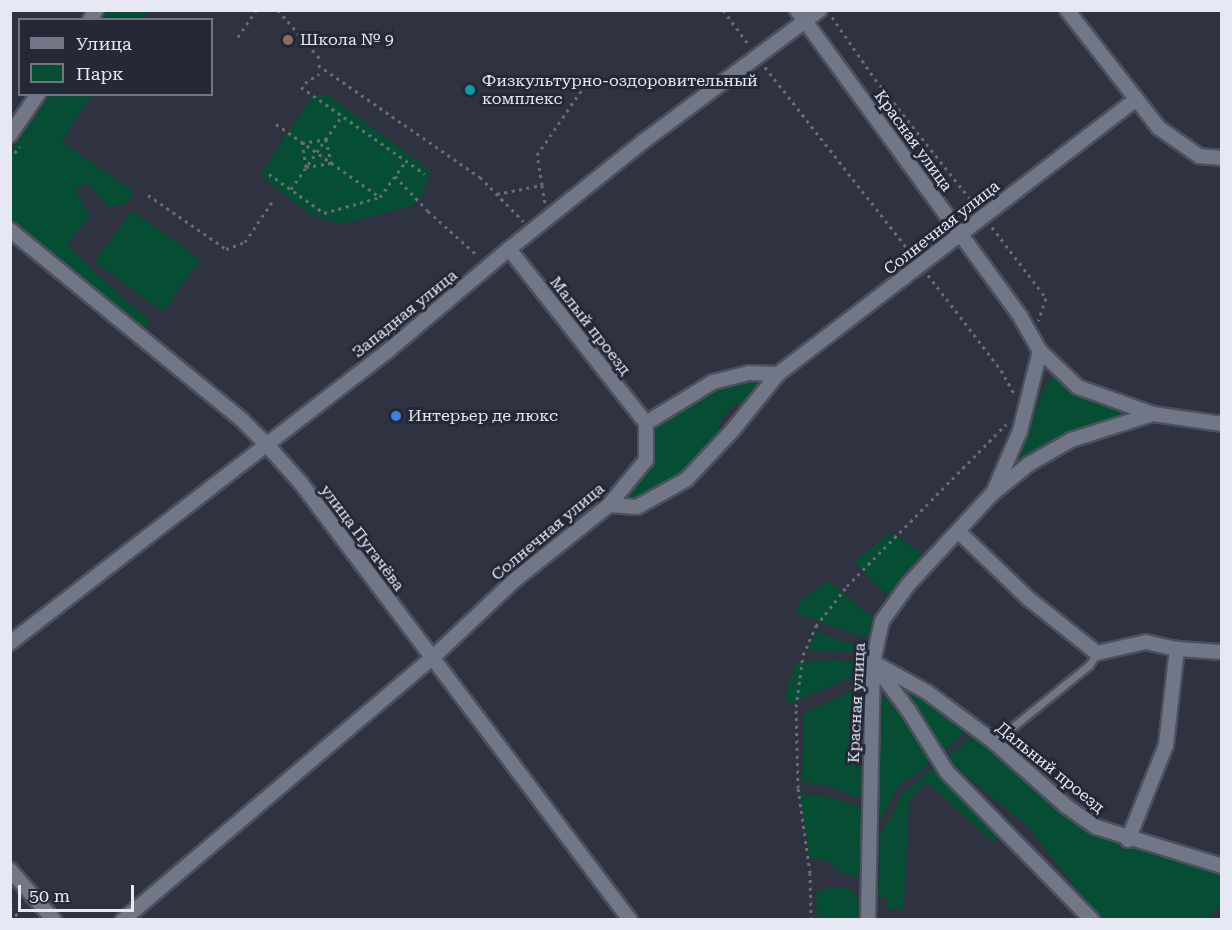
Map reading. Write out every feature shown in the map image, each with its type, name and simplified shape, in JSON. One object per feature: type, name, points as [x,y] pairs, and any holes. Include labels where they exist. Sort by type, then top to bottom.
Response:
[{"type":"street","name":"Западная улица","points":[[10,643],[389,350],[532,230],[802,16],[820,10]]},
{"type":"street","points":[[1067,10],[1159,128],[1199,156],[1221,158]]},
{"type":"street","name":"Красная улица","points":[[802,16],[1020,315],[1040,351],[1078,387],[1153,414]]},
{"type":"street","points":[[10,135],[37,96]]},
{"type":"street","name":"Солнечная улица","points":[[609,505],[637,507],[686,480],[732,431],[778,374],[1136,99]]},
{"type":"street","name":"улица Пугачёва","points":[[10,230],[242,420],[266,444],[300,482],[431,659],[630,920]]},
{"type":"street","name":"Малый проезд","points":[[509,249],[646,423]]},
{"type":"street","name":"Красная улица","points":[[992,494],[1020,431],[1040,351]]},
{"type":"street","points":[[646,423],[713,382],[749,373],[778,374]]},
{"type":"street","name":"Красная улица","points":[[868,920],[873,662],[882,621],[908,585],[992,494],[1029,464],[1071,440],[1153,414]]},
{"type":"street","points":[[1153,414],[1221,424]]},
{"type":"street","name":"Солнечная улица","points":[[123,920],[431,659],[516,579],[609,505],[646,460],[646,423]]},
{"type":"street","points":[[958,531],[1029,599],[1097,653],[1146,642],[1177,649],[1221,652]]},
{"type":"street","points":[[1128,840],[1166,745],[1177,649]]},
{"type":"street","points":[[873,662],[909,711],[947,772],[1092,920]]},
{"type":"street","name":"Дальний проезд","points":[[873,662],[927,692],[994,742],[1066,806],[1095,827],[1128,840],[1221,866]]},
{"type":"street","points":[[10,870],[54,920]]},
{"type":"lane","points":[[994,742],[1089,665],[1097,653]]},
{"type":"path","points":[[238,37],[256,10]]},
{"type":"path","points":[[278,10],[321,60]]},
{"type":"path","points":[[828,10],[875,79],[1046,298],[1038,322],[1040,351]]},
{"type":"path","points":[[318,65],[480,177],[532,230]]},
{"type":"path","points":[[305,83],[319,74]]},
{"type":"path","points":[[497,194],[542,185],[537,155],[589,79]]},
{"type":"path","points":[[301,87],[426,174]]},
{"type":"path","points":[[291,189],[342,116]]},
{"type":"path","points":[[276,124],[381,197]]},
{"type":"path","points":[[302,143],[326,139]]},
{"type":"path","points":[[326,139],[331,163]]},
{"type":"path","points":[[302,143],[306,167]]},
{"type":"path","points":[[269,174],[324,213],[381,197],[406,160]]},
{"type":"path","points":[[306,167],[331,163]]},
{"type":"path","points":[[395,176],[428,211],[489,266]]},
{"type":"path","points":[[148,195],[226,249],[244,242],[272,202]]},
{"type":"path","points":[[811,920],[810,873],[798,788],[796,708],[803,655],[816,626],[847,586]]},
{"type":"path","points":[[10,908],[21,920]]},
{"type":"green space","points":[[107,10],[149,11],[144,18],[102,18]]},
{"type":"green space","points":[[313,95],[329,96],[431,171],[421,197],[412,206],[340,224],[311,215],[266,180],[261,174]]},
{"type":"green space","points":[[48,96],[91,96],[61,141],[134,192],[127,203],[108,207],[87,182],[75,190],[90,216],[67,245],[129,304],[151,321],[147,327],[135,325],[11,218],[11,151]]},
{"type":"green space","points":[[132,210],[201,260],[163,312],[94,262]]},
{"type":"green space","points":[[1055,376],[1070,390],[1121,409],[1122,415],[1087,426],[1024,460],[1020,456],[1044,387]]},
{"type":"green space","points":[[758,378],[765,382],[743,405],[736,403],[718,423],[720,431],[684,474],[637,501],[627,497],[651,468],[656,453],[653,427],[713,389],[737,380]]},
{"type":"green space","points":[[892,532],[921,554],[923,559],[891,595],[882,591],[854,561]]},
{"type":"green space","points":[[828,581],[874,619],[872,633],[863,637],[796,613],[800,601]]},
{"type":"green space","points":[[817,631],[861,648],[858,652],[807,650]]},
{"type":"green space","points":[[836,660],[858,663],[860,667],[858,674],[787,705],[786,691],[796,663]]},
{"type":"green space","points":[[860,687],[861,796],[853,797],[829,786],[802,781],[804,713]]},
{"type":"green space","points":[[915,692],[967,730],[940,754],[908,700],[908,693]]},
{"type":"green space","points":[[890,697],[932,762],[898,786],[880,820],[878,818],[877,712],[881,700]]},
{"type":"green space","points":[[974,735],[1034,790],[1082,827],[1151,855],[1216,871],[1221,875],[1221,905],[1207,919],[1100,919],[1027,825],[946,759]]},
{"type":"green space","points":[[935,767],[951,786],[1002,834],[994,843],[927,782],[909,800],[904,910],[887,909],[887,898],[878,898],[880,834],[904,792]]},
{"type":"green space","points":[[800,794],[826,796],[861,808],[862,870],[856,877],[843,873],[826,860],[810,858]]},
{"type":"green space","points":[[833,887],[852,889],[860,903],[858,919],[817,919],[816,892]]},
{"type":"place","name":"Школа № 9","points":[[288,40]]},
{"type":"place","name":"Физкультурно-оздоровительный комплекс","points":[[470,90]]},
{"type":"place","name":"Интерьер де люкс","points":[[396,416]]}]
